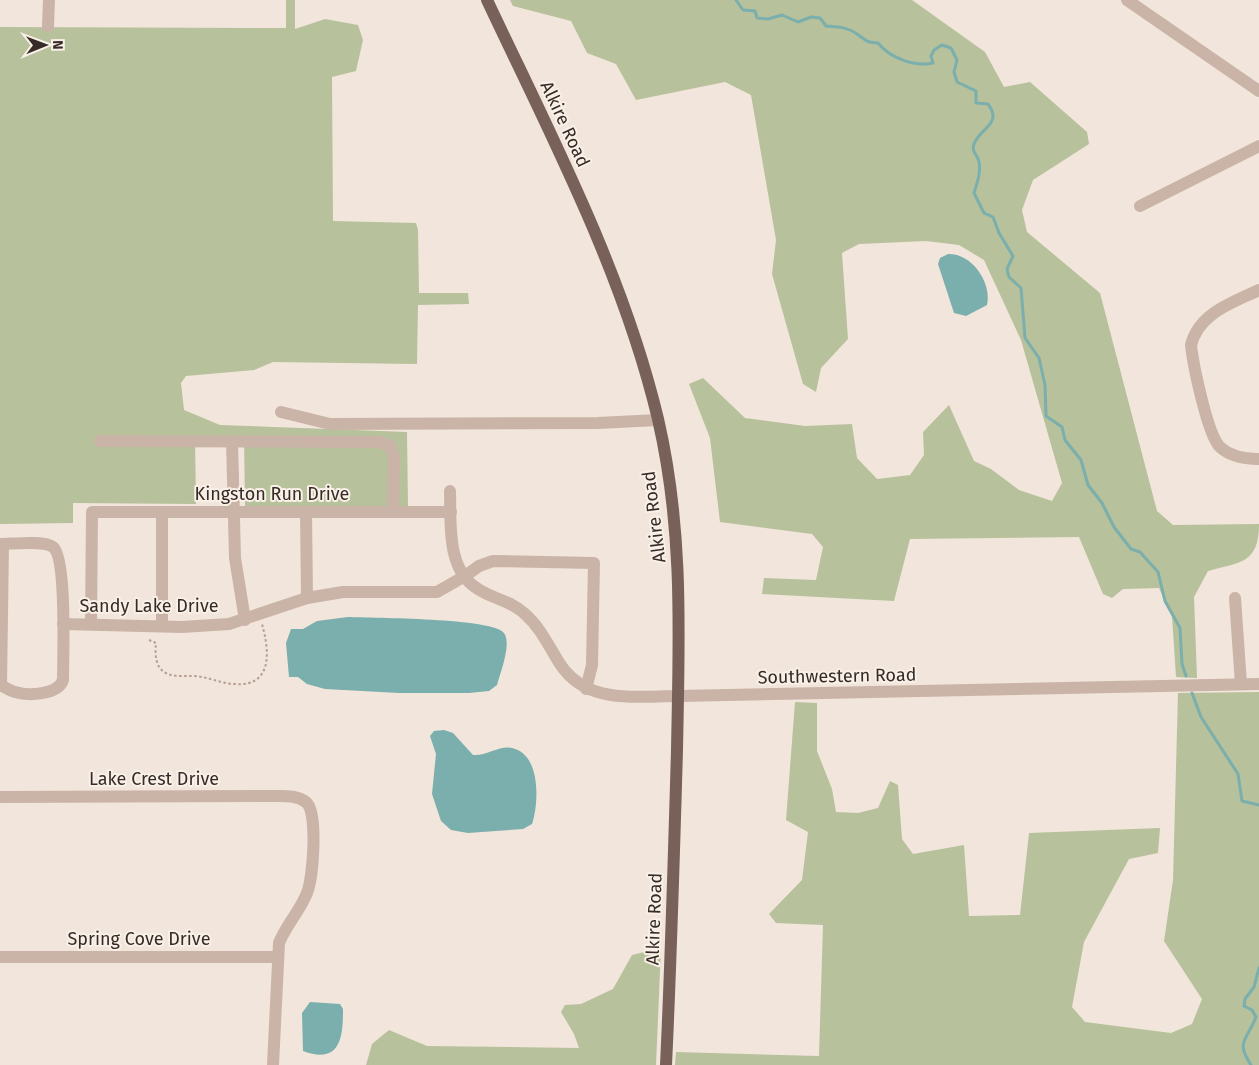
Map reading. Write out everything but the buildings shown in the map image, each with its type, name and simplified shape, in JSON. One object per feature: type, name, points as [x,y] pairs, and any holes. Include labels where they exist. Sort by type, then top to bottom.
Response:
[{"type":"main road","name":"Alkire Road","points":[[487,0],[562,158],[612,275],[640,356],[658,420],[670,484],[678,540],[678,696],[666,1065]]},
{"type":"street","points":[[48,26],[49,0]]},
{"type":"street","points":[[1127,0],[1259,91]]},
{"type":"street","points":[[1140,206],[1259,146]]},
{"type":"street","points":[[1259,290],[1212,313],[1202,321],[1194,332],[1191,345],[1192,357],[1211,430],[1219,446],[1233,456],[1259,459]]},
{"type":"street","points":[[281,412],[330,424],[598,423],[658,420]]},
{"type":"street","points":[[100,441],[379,442],[390,446],[394,457],[393,511]]},
{"type":"street","points":[[232,441],[237,580],[245,620]]},
{"type":"street","points":[[450,491],[453,551],[466,576]]},
{"type":"street","points":[[306,511],[307,598]]},
{"type":"street","name":"Kingston Run Drive","points":[[91,624],[92,512],[451,512]]},
{"type":"street","points":[[162,512],[162,626]]},
{"type":"street","points":[[2,544],[48,544],[56,550],[62,566],[63,624],[62,680],[60,688],[53,692],[16,692],[1,686],[1,609],[2,544]]},
{"type":"street","name":"Sandy Lake Drive","points":[[63,624],[162,626],[229,624],[307,598],[343,592],[437,592],[466,576],[479,566],[493,561],[594,563],[592,665],[586,689]]},
{"type":"street","name":"Southwestern Road","points":[[466,576],[479,590],[524,612],[534,622],[573,681],[586,689],[602,694],[678,696],[1259,684]]},
{"type":"street","points":[[1235,598],[1242,684]]},
{"type":"street","name":"Lake Crest Drive","points":[[0,797],[274,796],[294,797],[307,803],[312,814],[313,824],[311,881],[307,894],[285,928],[277,957]]},
{"type":"street","name":"Spring Cove Drive","points":[[0,957],[277,957]]},
{"type":"street","points":[[273,1065],[277,957]]},
{"type":"path","points":[[149,640],[155,641],[156,660],[164,672],[173,676],[199,676],[237,685],[260,676],[267,662],[267,643],[259,615]]},
{"type":"green space","points":[[286,0],[295,0],[295,29],[325,19],[358,25],[363,40],[356,71],[332,77],[333,221],[416,223],[418,230],[419,293],[468,293],[469,304],[418,305],[417,364],[273,362],[254,370],[186,376],[181,383],[184,410],[220,425],[407,432],[408,506],[245,506],[244,436],[195,437],[196,504],[73,503],[73,523],[0,524],[0,27],[286,28]]},
{"type":"green space","points":[[510,0],[912,0],[985,52],[1004,87],[1030,82],[1087,132],[1089,144],[1033,180],[1022,210],[1027,232],[1100,293],[1157,511],[1173,525],[1259,524],[1256,547],[1251,554],[1238,563],[1208,571],[1194,597],[1197,678],[1176,677],[1172,616],[1159,588],[1123,589],[1112,598],[1103,594],[1079,537],[910,539],[894,601],[762,594],[764,578],[816,580],[823,547],[812,534],[720,522],[710,438],[689,384],[703,378],[745,418],[805,426],[852,424],[857,458],[877,479],[910,475],[924,455],[923,432],[949,405],[974,461],[991,469],[1019,490],[1052,501],[1062,483],[1021,340],[984,260],[959,245],[926,241],[859,244],[842,253],[848,339],[821,368],[816,392],[803,384],[772,274],[776,240],[751,95],[725,82],[636,100],[616,64],[587,53],[571,21],[513,6]]},
{"type":"green space","points":[[1259,692],[1259,1065],[675,1065],[676,1052],[819,1056],[823,925],[776,923],[769,914],[802,880],[808,832],[786,820],[795,702],[817,703],[817,751],[832,789],[836,812],[858,813],[878,808],[890,781],[898,785],[902,839],[913,854],[964,845],[969,916],[1020,915],[1029,833],[1160,828],[1158,853],[1129,859],[1084,942],[1072,1007],[1085,1022],[1171,1033],[1192,1024],[1202,999],[1164,941],[1173,880],[1178,693]]},
{"type":"green space","points":[[661,948],[656,1065],[366,1065],[372,1044],[389,1030],[427,1046],[579,1048],[574,1034],[561,1012],[565,1005],[581,1004],[613,989],[632,955]]},
{"type":"water","points":[[948,254],[965,258],[972,264],[983,279],[986,288],[988,296],[987,305],[966,316],[954,313],[938,264],[940,258]]},
{"type":"water","points":[[348,617],[457,622],[495,628],[504,633],[507,644],[505,659],[497,685],[489,691],[469,693],[399,693],[325,689],[307,684],[298,677],[289,677],[286,643],[291,629],[303,629],[317,621]]},
{"type":"water","points":[[444,730],[453,733],[473,755],[507,747],[521,752],[528,759],[536,780],[536,804],[532,824],[523,829],[468,833],[451,830],[441,821],[432,794],[436,754],[430,736],[434,731]]},
{"type":"water","points":[[310,1002],[340,1004],[343,1009],[340,1038],[332,1051],[325,1054],[303,1051],[302,1013]]},
{"type":"waterway","points":[[736,0],[743,10],[755,11],[757,18],[768,19],[782,15],[798,22],[811,17],[820,18],[826,26],[850,30],[866,41],[878,43],[896,57],[918,64],[933,63],[931,56],[934,50],[942,45],[951,48],[957,60],[954,72],[957,82],[976,91],[976,103],[988,104],[992,111],[992,121],[973,147],[979,166],[974,193],[984,213],[993,217],[999,233],[1013,256],[1007,269],[1009,277],[1021,288],[1025,338],[1039,358],[1045,385],[1046,416],[1062,427],[1065,440],[1081,460],[1088,485],[1102,503],[1114,527],[1131,549],[1140,552],[1158,572],[1165,601],[1180,628],[1182,664],[1186,676]]},
{"type":"waterway","points":[[1192,693],[1201,717],[1238,774],[1242,801],[1259,805]]},
{"type":"waterway","points":[[1251,1065],[1246,1057],[1243,1046],[1256,1017],[1252,1010],[1244,1006],[1245,999],[1254,987],[1259,968]]}]
